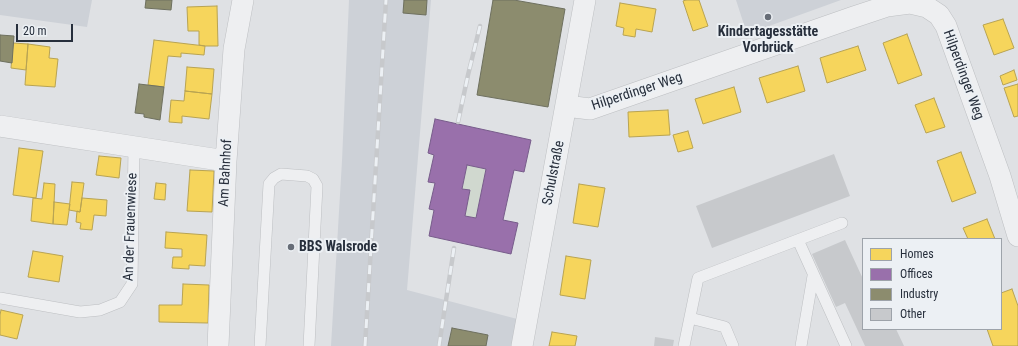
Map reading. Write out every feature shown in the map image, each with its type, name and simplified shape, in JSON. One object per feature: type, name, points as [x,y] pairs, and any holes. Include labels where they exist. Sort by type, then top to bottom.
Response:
[{"type":"street","name":"Am Bahnhof","points":[[218,346],[226,161],[234,49],[243,0]]},
{"type":"street","name":"Schulstraße","points":[[522,346],[585,0]]},
{"type":"street","name":"Hilperdinger Weg","points":[[566,106],[590,109],[887,6],[917,2],[939,15],[946,26],[1000,176],[1018,236]]},
{"type":"street","points":[[0,126],[226,161]]},
{"type":"lane","name":"An der Frauenwiese","points":[[0,298],[80,312],[100,310],[120,302],[132,284],[134,146]]},
{"type":"lane","points":[[260,346],[269,184],[274,178],[281,174],[307,176],[313,179],[317,186],[309,346]]},
{"type":"lane","points":[[684,346],[698,278],[842,223]]},
{"type":"lane","points":[[798,240],[846,346]]},
{"type":"lane","points":[[801,346],[813,276]]},
{"type":"lane","points":[[690,318],[725,327],[733,346]]},
{"type":"shaded area","points":[[0,0],[92,0],[87,27],[0,15]]},
{"type":"shaded area","points":[[349,0],[431,0],[407,290],[521,320],[516,346],[331,346],[342,161]]},
{"type":"shaded area","name":"Kindertagesstätte Vorbrück","points":[[736,0],[841,0],[747,34]]},
{"type":"shaded area","points":[[467,165],[486,169],[476,218],[465,216],[470,190],[462,189]]},
{"type":"building: Homes","points":[[699,0],[708,26],[693,31],[683,1]]},
{"type":"building: Homes","points":[[620,3],[656,9],[652,32],[636,29],[635,37],[623,35],[624,28],[616,26]]},
{"type":"building: Homes","points":[[217,6],[218,46],[199,45],[199,31],[188,31],[187,7]]},
{"type":"building: Homes","points":[[1003,19],[1014,48],[994,55],[983,25]]},
{"type":"building: Homes","points":[[907,34],[922,75],[898,84],[883,43]]},
{"type":"building: Homes","points":[[154,40],[205,46],[204,55],[181,53],[181,57],[168,56],[164,87],[148,85]]},
{"type":"building: Homes","points":[[13,43],[28,44],[26,70],[11,68]]},
{"type":"building: Homes","points":[[28,44],[50,47],[49,58],[58,59],[55,87],[25,85]]},
{"type":"building: Homes","points":[[858,46],[866,70],[827,83],[820,58]]},
{"type":"building: Homes","points":[[798,66],[805,91],[767,103],[759,78]]},
{"type":"building: Homes","points":[[187,67],[214,69],[212,94],[185,91]]},
{"type":"building: Homes","points":[[1014,70],[1017,80],[1003,85],[1000,76]]},
{"type":"building: Homes","points":[[1018,84],[1018,116],[1014,117],[1004,88]]},
{"type":"building: Homes","points":[[734,87],[741,112],[703,124],[695,99]]},
{"type":"building: Homes","points":[[185,91],[212,94],[209,119],[182,116],[182,123],[169,122],[171,100],[184,101]]},
{"type":"building: Homes","points":[[934,98],[945,127],[926,133],[915,105]]},
{"type":"building: Homes","points":[[668,110],[670,135],[629,137],[628,112]]},
{"type":"building: Homes","points":[[688,131],[693,148],[678,152],[673,135]]},
{"type":"building: Homes","points":[[19,148],[43,151],[36,198],[13,195]]},
{"type":"building: Homes","points":[[961,152],[976,193],[952,202],[937,161]]},
{"type":"building: Homes","points":[[99,156],[121,158],[119,178],[96,175]]},
{"type":"building: Homes","points":[[190,170],[214,171],[212,212],[187,211]]},
{"type":"building: Homes","points":[[72,182],[84,183],[80,212],[69,210]]},
{"type":"building: Homes","points":[[44,183],[55,184],[53,224],[31,221],[33,198],[42,199]]},
{"type":"building: Homes","points":[[156,183],[166,184],[165,200],[154,199]]},
{"type":"building: Homes","points":[[579,184],[605,188],[598,227],[573,223]]},
{"type":"building: Homes","points":[[82,198],[107,200],[106,216],[94,215],[92,230],[80,229],[81,223],[76,222],[77,211],[80,212]]},
{"type":"building: Homes","points":[[54,202],[70,204],[67,225],[53,224]]},
{"type":"building: Homes","points":[[987,219],[995,238],[968,238],[963,228]]},
{"type":"building: Homes","points":[[166,232],[207,235],[205,266],[189,265],[189,269],[172,268],[173,257],[182,257],[182,249],[165,248]]},
{"type":"building: Homes","points":[[33,251],[63,256],[59,282],[28,277]]},
{"type":"building: Homes","points":[[566,256],[591,260],[585,299],[560,295]]},
{"type":"building: Homes","points":[[183,284],[209,285],[208,323],[159,322],[159,305],[182,305]]},
{"type":"building: Homes","points":[[1012,289],[1018,306],[1018,346],[993,346],[987,330],[1002,330],[1002,293]]},
{"type":"building: Homes","points":[[1,310],[23,315],[17,339],[0,335]]},
{"type":"building: Homes","points":[[552,332],[577,336],[575,346],[549,346]]},
{"type":"building: Offices","points":[[435,119],[531,140],[524,172],[514,170],[503,220],[518,223],[511,254],[429,236],[434,210],[429,209],[435,183],[428,182],[434,155],[428,153]],"holes":[[[467,165],[486,169],[476,218],[465,216],[470,190],[462,189]]]},
{"type":"building: Industry","points":[[146,0],[172,0],[171,10],[145,8]]},
{"type":"building: Industry","points":[[404,0],[427,0],[426,15],[403,13]]},
{"type":"building: Industry","points":[[493,0],[514,0],[565,9],[548,107],[477,95]]},
{"type":"building: Industry","points":[[0,35],[14,36],[12,63],[0,61]]},
{"type":"building: Industry","points":[[139,84],[164,87],[160,120],[144,117],[144,114],[135,113]]},
{"type":"building: Industry","points":[[452,328],[488,335],[486,346],[448,346]]},
{"type":"building: Other","points":[[834,154],[850,196],[712,248],[696,206]]},
{"type":"building: Other","points":[[845,240],[862,277],[862,330],[896,330],[904,346],[865,346],[845,303],[836,307],[812,254]]},
{"type":"building: Other","points":[[655,337],[674,340],[673,346],[654,346]]},
{"type":"railway","points":[[365,346],[386,0]]},
{"type":"railway","points":[[458,122],[480,26]]},
{"type":"railway","points":[[439,346],[454,248]]},
{"type":"place","name":"Kindertagesstätte Vorbrück","points":[[768,17]]},
{"type":"place","name":"BBS Walsrode","points":[[291,247]]}]
